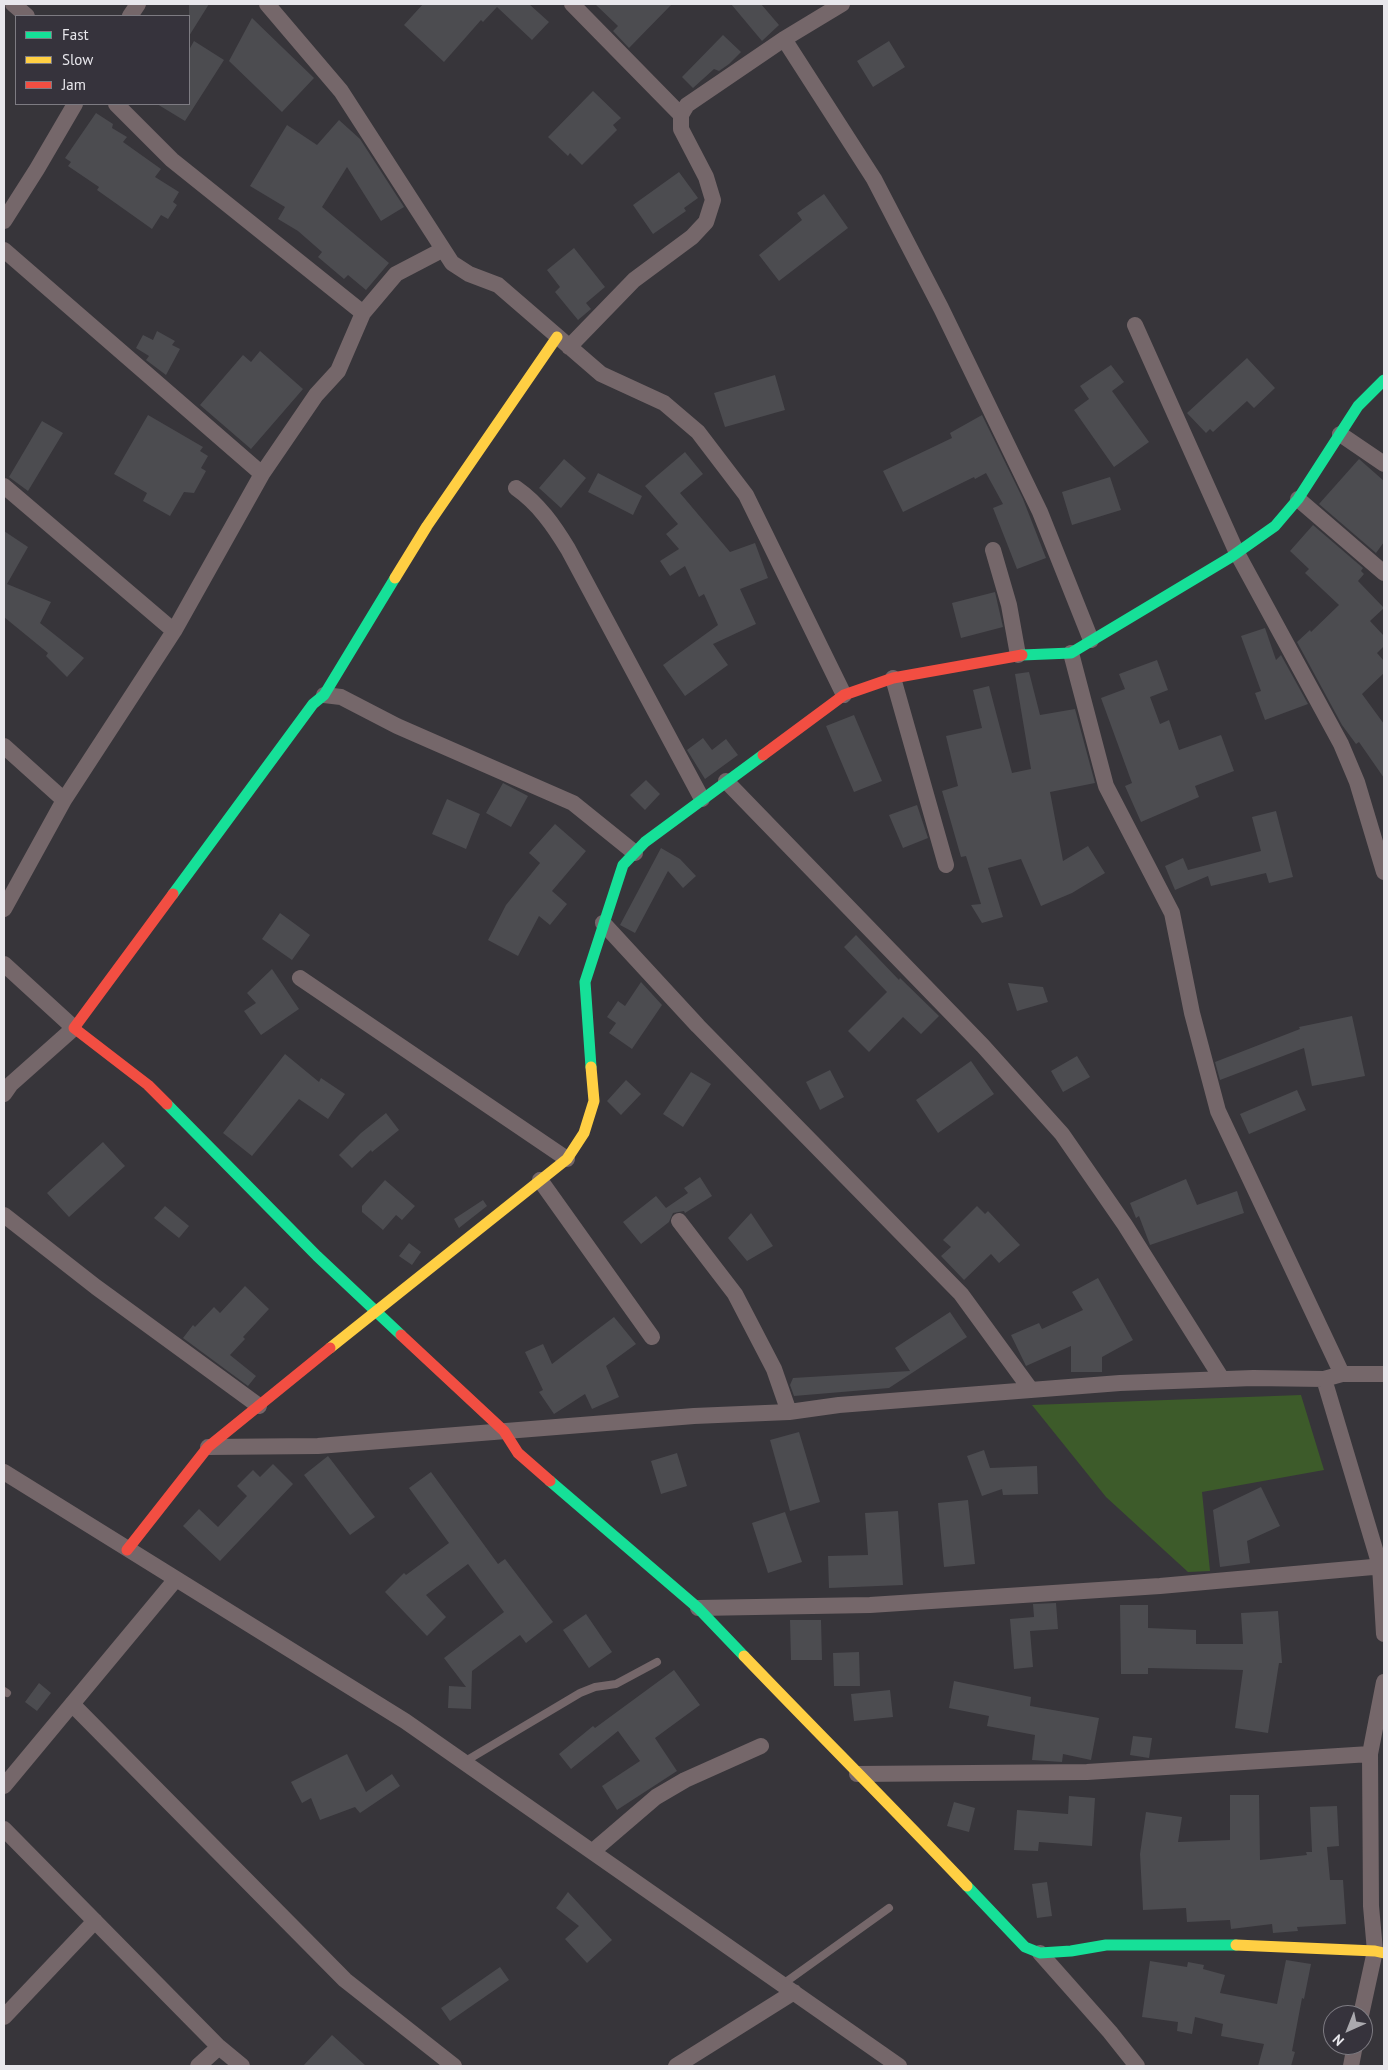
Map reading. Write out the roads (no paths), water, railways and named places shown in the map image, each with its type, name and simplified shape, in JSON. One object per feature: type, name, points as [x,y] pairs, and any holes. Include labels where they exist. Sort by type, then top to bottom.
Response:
[{"type":"street","points":[[13,4],[26,15]]},
{"type":"street","points":[[131,15],[138,4]]},
{"type":"street","points":[[267,4],[341,91],[452,263],[498,286],[601,374],[664,403],[698,432],[746,495],[844,694]]},
{"type":"street","points":[[572,4],[680,115]]},
{"type":"street","points":[[4,1094],[11,1084],[74,1028],[313,704],[324,695],[426,526],[563,342],[634,280],[692,236],[706,222],[713,200],[706,177],[681,129],[680,115],[687,105],[784,39],[842,4]]},
{"type":"street","points":[[784,39],[874,179],[941,308],[1040,512],[1091,640]]},
{"type":"street","points":[[4,221],[74,105]]},
{"type":"street","points":[[117,105],[172,160],[363,313]]},
{"type":"street","points":[[4,250],[262,474]]},
{"type":"street","points":[[4,909],[64,800],[174,631],[262,474],[316,395],[338,371],[363,313],[396,274],[442,250]]},
{"type":"street","points":[[1135,325],[1237,553],[1341,744],[1357,782],[1384,872]]},
{"type":"street","points":[[127,1550],[208,1447],[375,1310],[567,1159],[584,1133],[594,1101],[585,982],[623,865],[645,842],[844,694],[893,678],[1018,655],[1070,653],[1237,553],[1275,526],[1298,499],[1358,406],[1384,380]]},
{"type":"street","points":[[1340,434],[1384,464]]},
{"type":"street","points":[[4,486],[174,631]]},
{"type":"street","points":[[516,488],[538,507],[553,525],[568,549],[702,799]]},
{"type":"street","points":[[1298,499],[1384,574]]},
{"type":"street","points":[[993,550],[1009,605],[1018,655]]},
{"type":"street","points":[[1070,653],[1106,786],[1172,913],[1192,1013],[1218,1110],[1342,1374]]},
{"type":"street","points":[[893,678],[946,864]]},
{"type":"street","points":[[324,695],[341,697],[397,726],[573,803],[635,853]]},
{"type":"street","points":[[4,746],[64,800]]},
{"type":"street","points":[[726,781],[983,1046],[1062,1134],[1125,1225],[1222,1379]]},
{"type":"street","points":[[603,923],[704,1033],[961,1294],[1031,1390]]},
{"type":"street","points":[[4,964],[74,1028],[148,1085],[216,1155],[375,1310],[504,1431],[518,1453],[698,1608],[857,1774],[880,1794],[1025,1947],[1040,1953],[1071,1951],[1106,1945],[1212,1944],[1379,1952]]},
{"type":"street","points":[[300,978],[567,1159]]},
{"type":"street","points":[[540,1180],[652,1337]]},
{"type":"street","points":[[4,1214],[96,1287],[259,1406]]},
{"type":"street","points":[[679,1222],[735,1294],[774,1369],[789,1412]]},
{"type":"street","points":[[208,1447],[318,1446],[694,1416],[789,1412],[839,1405],[1120,1383],[1222,1379],[1324,1379],[1342,1374],[1384,1374]]},
{"type":"street","points":[[1324,1379],[1382,1566],[1384,1634]]},
{"type":"street","points":[[4,1472],[405,1721],[899,2066]]},
{"type":"street","points":[[698,1608],[900,1603],[1160,1586],[1382,1566]]},
{"type":"street","points":[[4,1786],[176,1579]]},
{"type":"street","points":[[1364,2005],[1379,1952],[1371,1906],[1370,1754],[1381,1721],[1384,1682]]},
{"type":"street","points":[[72,1704],[346,1980],[454,2066]]},
{"type":"street","points":[[593,1852],[656,1797],[685,1780],[761,1746]]},
{"type":"street","points":[[857,1774],[1087,1772],[1370,1754]]},
{"type":"street","points":[[4,1829],[219,2047],[242,2066]]},
{"type":"street","points":[[4,2016],[95,1921]]},
{"type":"street","points":[[1040,1953],[1138,2066]]},
{"type":"street","points":[[676,2066],[788,1988]]},
{"type":"street","points":[[198,2066],[219,2047]]},
{"type":"lane","points":[[464,1762],[580,1694],[595,1687],[616,1684],[657,1662]]},
{"type":"lane","points":[[788,1988],[889,1908]]}]
